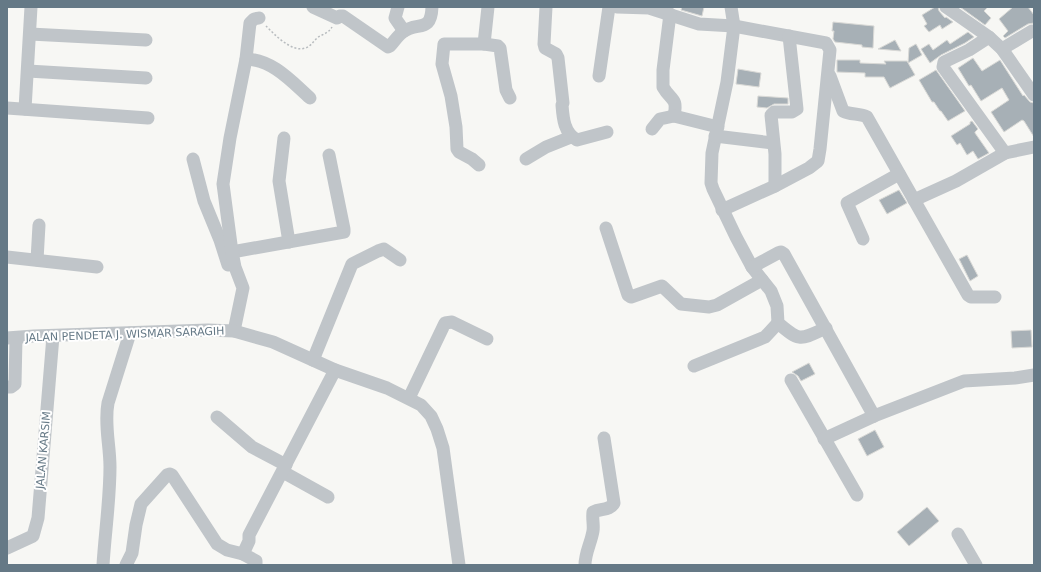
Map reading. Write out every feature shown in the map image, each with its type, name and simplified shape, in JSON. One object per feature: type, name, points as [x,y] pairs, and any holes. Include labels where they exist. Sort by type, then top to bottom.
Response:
[{"type":"street","points":[[25,110],[31,7]]},
{"type":"street","points":[[313,7],[337,18],[344,16],[388,47],[404,31],[426,23],[431,16],[432,7]]},
{"type":"street","points":[[398,7],[395,18],[404,31]]},
{"type":"street","points":[[484,44],[488,7]]},
{"type":"street","points":[[546,7],[544,44],[545,48],[556,54],[558,58],[563,103],[562,117],[567,131],[571,137],[577,140],[607,132]]},
{"type":"street","points":[[598,76],[609,7]]},
{"type":"street","points":[[616,7],[649,8],[700,24],[734,26],[826,42],[830,50],[818,161],[809,168],[776,186],[722,210]]},
{"type":"street","points":[[731,7],[734,26],[727,82],[712,153],[711,183],[722,210],[752,267],[771,291],[775,300],[778,323],[791,334],[802,338],[826,328]]},
{"type":"street","points":[[951,9],[989,37],[1002,49],[1034,95]]},
{"type":"street","points":[[670,14],[663,70],[663,87],[673,98],[675,103],[674,116]]},
{"type":"street","points":[[234,331],[242,291],[232,252],[223,184],[230,138],[246,59],[250,23],[260,18]]},
{"type":"street","points":[[1002,49],[1032,31]]},
{"type":"street","points":[[30,34],[146,40]]},
{"type":"street","points":[[776,186],[775,154],[771,115],[774,112],[792,112],[797,109],[789,36]]},
{"type":"street","points":[[989,37],[969,50],[944,62],[942,65],[1005,153]]},
{"type":"street","points":[[479,165],[458,150],[451,96],[442,64],[444,44],[484,44],[497,46],[500,48],[506,90],[510,98]]},
{"type":"street","points":[[246,59],[265,62],[278,70],[310,98]]},
{"type":"street","points":[[28,71],[146,78]]},
{"type":"street","points":[[828,71],[841,108],[847,113],[867,117],[968,295],[971,297],[996,297]]},
{"type":"street","points":[[7,108],[148,118]]},
{"type":"street","points":[[652,129],[660,119],[674,116],[717,131],[774,143]]},
{"type":"street","points":[[443,119],[456,131]]},
{"type":"street","points":[[526,159],[546,147],[571,137]]},
{"type":"street","points":[[284,138],[279,181],[289,242]]},
{"type":"street","points":[[914,200],[956,181],[1005,153],[1034,147]]},
{"type":"street","points":[[232,252],[344,232],[329,155]]},
{"type":"street","points":[[193,159],[203,196],[220,240],[229,269],[232,274],[240,279]]},
{"type":"street","points":[[863,239],[847,203],[899,174]]},
{"type":"street","points":[[37,260],[39,225]]},
{"type":"street","points":[[606,228],[628,295],[631,297],[662,286],[680,304],[713,306],[762,280]]},
{"type":"street","points":[[313,360],[352,264],[384,249],[400,260]]},
{"type":"street","points":[[752,267],[778,252],[783,253],[874,416]]},
{"type":"street","points":[[7,257],[97,267]]},
{"type":"street","points":[[409,398],[445,323],[452,322],[487,339]]},
{"type":"street","points":[[694,366],[765,338],[778,323]]},
{"type":"street","name":"JALAN PENDETA J. WISMAR SARAGIH","points":[[11,338],[130,333],[234,331],[273,342],[335,370],[387,388],[409,398],[426,409],[431,416],[443,448],[459,565]]},
{"type":"street","points":[[103,565],[110,467],[106,419],[108,403],[130,333]]},
{"type":"street","name":"JALAN KARSIM","points":[[7,548],[30,537],[34,533],[36,526],[53,336]]},
{"type":"street","points":[[7,387],[11,387],[15,384],[11,338]]},
{"type":"street","points":[[243,554],[249,541],[250,534],[335,370]]},
{"type":"street","points":[[824,439],[874,416],[964,381],[1015,378],[1034,375]]},
{"type":"street","points":[[791,380],[857,494]]},
{"type":"street","points":[[217,417],[252,447],[328,497]]},
{"type":"street","points":[[585,565],[585,557],[594,529],[593,512],[609,509],[614,503],[604,438]]},
{"type":"street","points":[[126,565],[132,553],[141,504],[167,475],[170,474],[217,544],[226,550],[243,554],[256,561],[256,565]]},
{"type":"street","points":[[958,534],[976,565]]},
{"type":"path","points":[[260,18],[278,37],[287,44],[301,50],[309,46],[318,37],[328,32],[337,18]]},
{"type":"building","points":[[682,7],[704,7],[702,16],[681,10]]},
{"type":"building","points":[[935,7],[938,7],[939,11],[945,18],[946,17],[953,22],[942,29],[940,25],[929,32],[924,26],[927,24],[922,15]]},
{"type":"building","points":[[960,7],[988,7],[984,11],[991,18],[985,25]]},
{"type":"building","points":[[1013,7],[1028,7],[1034,15],[1034,23],[1028,24],[1005,38],[1003,36],[1008,31],[999,19]]},
{"type":"building","points":[[833,22],[874,26],[873,48],[862,47],[862,45],[835,42],[833,39],[834,31],[832,31]]},
{"type":"building","points":[[968,32],[974,37],[941,55],[930,63],[921,49],[929,44],[933,50],[947,40],[950,44]]},
{"type":"building","points":[[895,40],[901,51],[878,49]]},
{"type":"building","points":[[916,44],[922,55],[908,63],[909,48]]},
{"type":"building","points":[[973,58],[982,71],[1000,60],[1023,96],[1024,95],[1030,102],[1034,103],[1034,137],[1022,120],[1004,132],[991,112],[1009,100],[1002,88],[981,101],[971,85],[969,86],[958,68]]},
{"type":"building","points":[[837,60],[860,60],[860,63],[886,64],[884,61],[907,61],[915,75],[890,88],[884,77],[865,77],[865,73],[837,72]]},
{"type":"building","points":[[738,69],[761,73],[759,87],[736,84]]},
{"type":"building","points":[[936,70],[965,111],[948,121],[934,102],[932,102],[919,80]]},
{"type":"building","points":[[758,96],[788,98],[788,104],[774,104],[767,108],[757,107]]},
{"type":"building","points":[[972,121],[978,129],[975,133],[989,153],[978,159],[973,151],[967,155],[960,143],[957,145],[951,136],[970,124]]},
{"type":"building","points":[[899,190],[907,203],[887,214],[879,200]]},
{"type":"building","points":[[967,255],[978,276],[970,281],[959,259]]},
{"type":"building","points":[[1031,330],[1032,347],[1012,348],[1011,331]]},
{"type":"building","points":[[809,363],[815,374],[801,381],[798,376],[792,372]]},
{"type":"building","points":[[875,430],[884,447],[867,456],[858,439]]},
{"type":"building","points":[[927,507],[939,521],[909,546],[897,532]]}]
